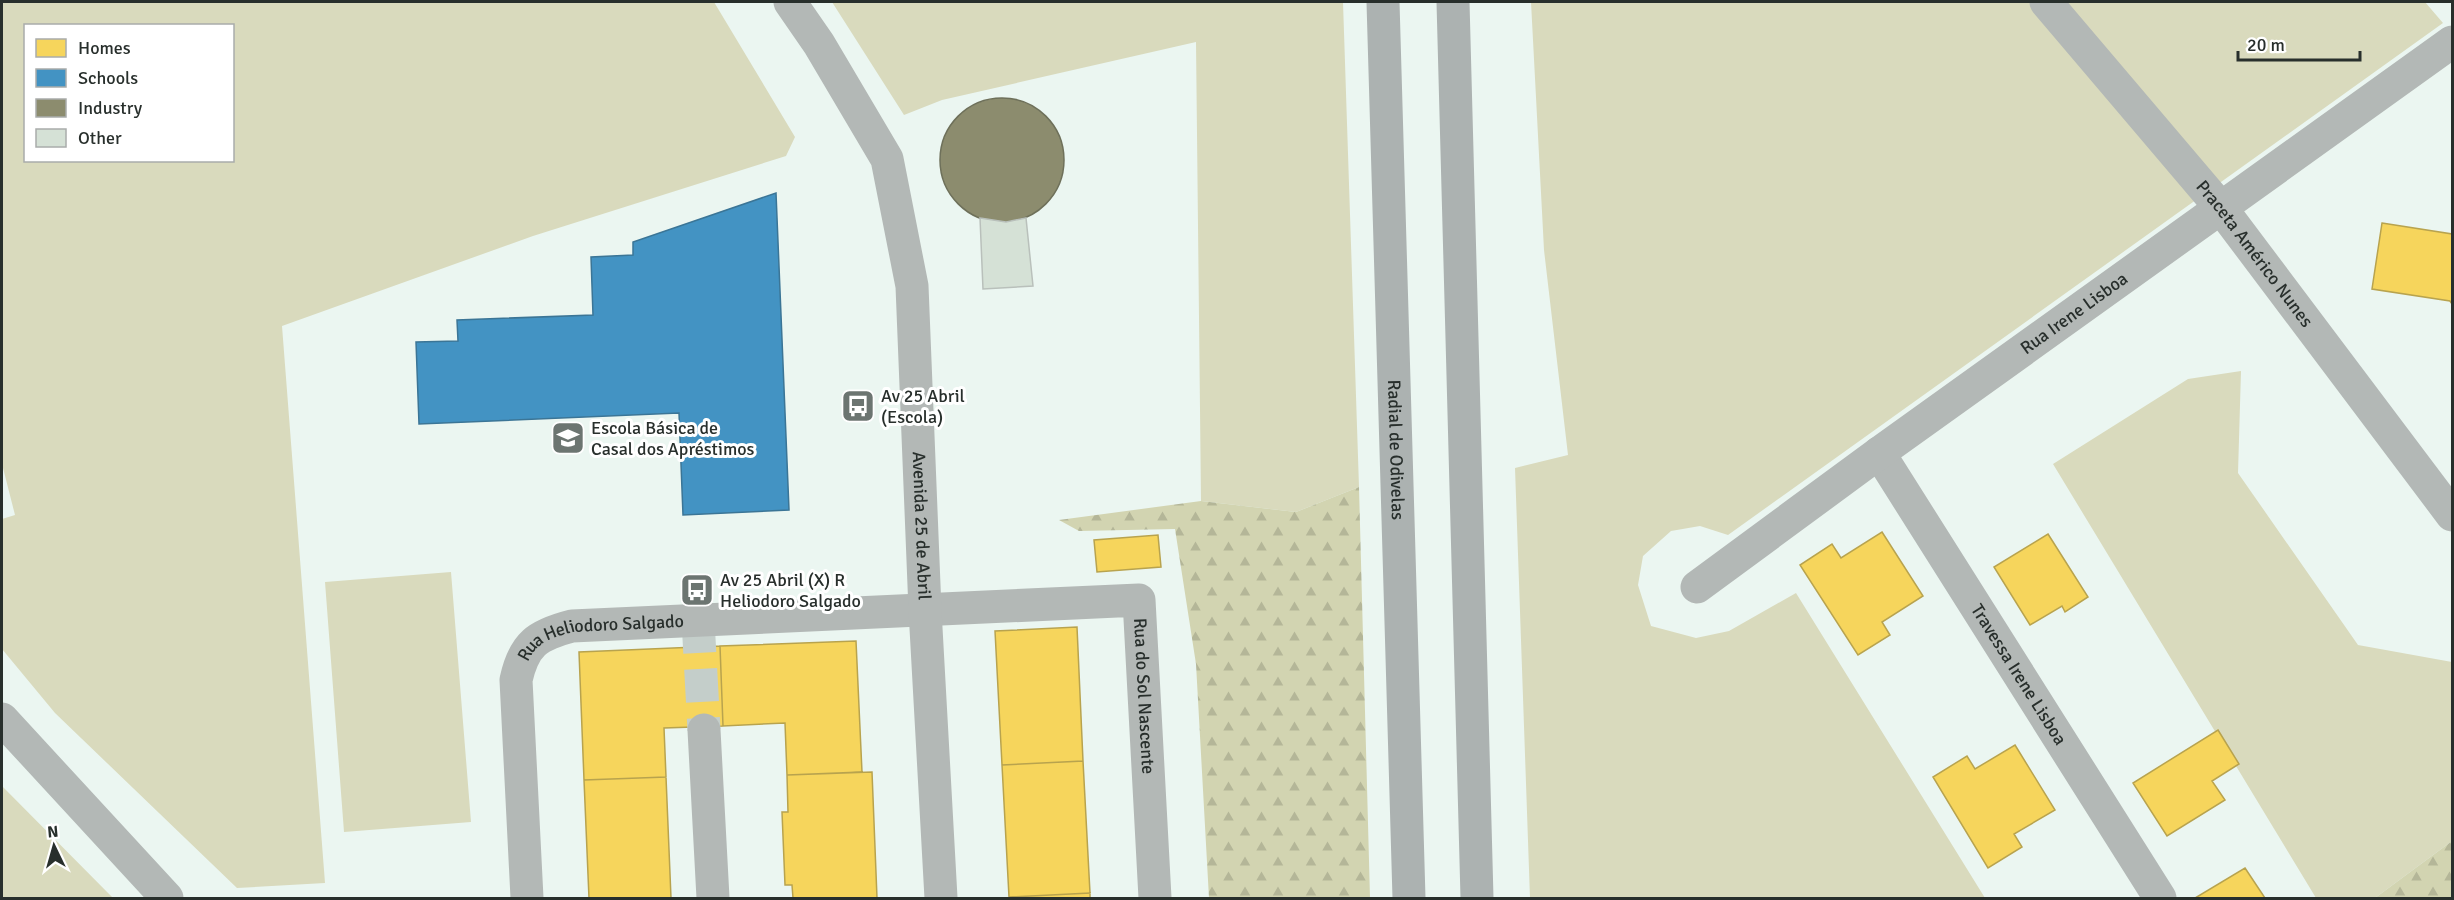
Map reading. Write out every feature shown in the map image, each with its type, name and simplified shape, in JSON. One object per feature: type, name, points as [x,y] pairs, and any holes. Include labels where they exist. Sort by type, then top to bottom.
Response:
[{"type":"highway","name":"Radial de Odivelas","points":[[1383,2],[1409,898]]},
{"type":"highway","points":[[1453,2],[1477,898]]},
{"type":"street","name":"Avenida 25 de Abril","points":[[790,2],[819,44],[886,159],[912,286],[925,610],[941,898]]},
{"type":"street","name":"Praceta Américo Nunes","points":[[2046,2],[2221,208],[2452,515]]},
{"type":"street","name":"Rua Irene Lisboa","points":[[1697,586],[2221,208],[2448,55]]},
{"type":"street","name":"Travessa Irene Lisboa","points":[[1879,453],[2160,898]]},
{"type":"street","name":"Rua do Sol Nascente","points":[[925,610],[1139,600],[1155,898]]},
{"type":"street","name":"Rua Heliodoro Salgado","points":[[527,898],[516,680],[520,660],[531,643],[549,632],[572,626],[925,610]]},
{"type":"street","points":[[2,719],[168,898]]},
{"type":"street","points":[[704,730],[713,898]]},
{"type":"green space","points":[[2,2],[714,2],[795,137],[786,156],[533,236],[282,326],[325,883],[237,888],[55,713],[2,649],[2,519],[15,515],[2,464]]},
{"type":"green space","points":[[832,2],[1343,2],[1359,487],[1296,512],[1201,501],[1196,42],[942,100],[904,115]]},
{"type":"green space","points":[[1531,2],[2425,2],[2443,23],[1728,535],[1700,526],[1671,531],[1643,556],[1638,585],[1651,626],[1696,638],[1729,631],[1796,593],[1985,898],[1530,898],[1515,468],[1568,455],[1544,250]]},
{"type":"green space","points":[[2241,371],[2238,473],[2358,645],[2452,662],[2452,841],[2375,898],[2316,898],[2053,464],[2188,379]]},
{"type":"green space","points":[[1359,487],[1370,898],[1209,898],[1196,664],[1175,529],[1079,531],[1059,520],[1201,501],[1296,512]]},
{"type":"green space","points":[[451,572],[471,822],[344,832],[325,582]]},
{"type":"green space","points":[[2,786],[113,898],[2,898]]},
{"type":"green space","points":[[2452,841],[2452,898],[2375,898]]},
{"type":"building: Homes","points":[[2382,223],[2452,234],[2452,304],[2450,301],[2372,289]]},
{"type":"building: Homes","points":[[1882,532],[1923,596],[1882,622],[1890,635],[1858,655],[1800,565],[1832,544],[1841,558]]},
{"type":"building: Homes","points":[[2048,534],[2088,597],[2065,612],[2062,606],[2030,625],[1994,567]]},
{"type":"building: Homes","points":[[1158,535],[1161,567],[1097,572],[1094,540]]},
{"type":"building: Homes","points":[[1077,627],[1083,761],[1002,765],[995,631]]},
{"type":"building: Homes","points":[[856,641],[862,772],[787,775],[785,723],[723,726],[720,646]]},
{"type":"building: Homes","points":[[720,646],[723,726],[664,728],[666,777],[584,780],[579,652]]},
{"type":"building: Homes","points":[[2218,730],[2239,764],[2212,781],[2225,800],[2167,836],[2133,783]]},
{"type":"building: Homes","points":[[2015,745],[2055,810],[2014,834],[2022,847],[1988,868],[1933,777],[1967,756],[1975,769]]},
{"type":"building: Homes","points":[[1083,761],[1090,893],[1009,897],[1002,765]]},
{"type":"building: Homes","points":[[872,772],[877,898],[793,898],[792,885],[785,885],[782,812],[788,812],[787,775]]},
{"type":"building: Homes","points":[[666,777],[671,898],[589,898],[584,780]]},
{"type":"building: Homes","points":[[2245,868],[2265,898],[2195,898]]},
{"type":"building: Homes","points":[[1090,893],[1090,898],[1009,898],[1009,897]]},
{"type":"building: Schools","points":[[776,193],[789,510],[683,515],[679,413],[419,424],[416,342],[458,341],[457,320],[593,315],[591,257],[633,255],[633,242]]},
{"type":"building: Industry","points":[[1002,98],[1026,103],[1046,116],[1059,136],[1064,160],[1059,184],[1046,204],[1026,217],[1002,222],[978,217],[958,204],[945,184],[940,160],[945,136],[958,116],[978,103]]},
{"type":"building: Other","points":[[980,218],[1006,222],[1026,218],[1033,286],[983,289]]},
{"type":"tunnel","points":[[698,620],[704,730]]},
{"type":"place","name":"Av 25 Abril (Escola)","points":[[858,406]]},
{"type":"place","name":"Escola Básica de Casal dos Apréstimos","points":[[568,438]]},
{"type":"place","name":"Av 25 Abril (X) R Heliodoro Salgado","points":[[697,590]]}]
